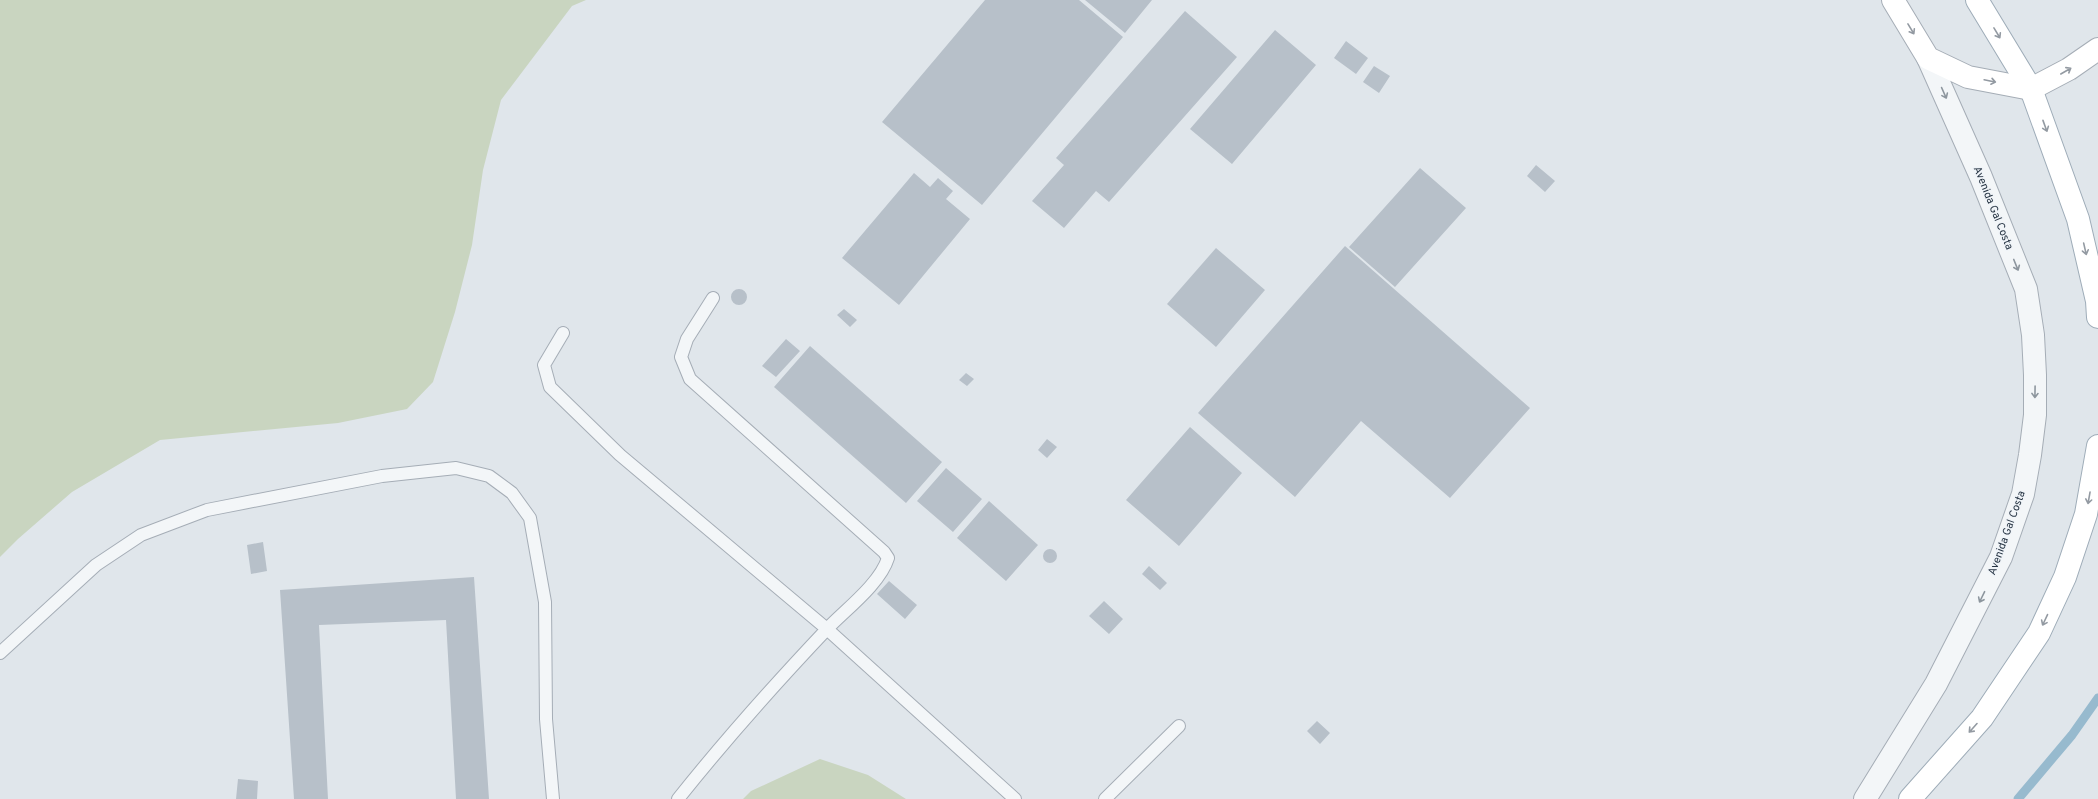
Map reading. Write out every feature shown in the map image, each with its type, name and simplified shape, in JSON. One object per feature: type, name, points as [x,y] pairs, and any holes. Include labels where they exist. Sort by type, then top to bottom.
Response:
[{"type":"main road","name":"Avenida Gal Costa","points":[[1893,0],[1928,58]]},
{"type":"main road","points":[[1977,0],[2031,89],[2078,219],[2097,301],[2098,317]]},
{"type":"main road","points":[[1928,58],[1968,77],[2031,89],[2069,69],[2098,49]]},
{"type":"main road","points":[[1910,799],[1982,718],[2039,633],[2065,577],[2086,514],[2098,446]]},
{"type":"street","name":"Avenida Gal Costa","points":[[1865,799],[1936,684],[2001,557],[2023,494],[2035,415],[2033,335],[2026,289],[1981,177],[1928,58]]},
{"type":"lane","points":[[678,799],[712,757],[827,629],[872,583],[885,568],[888,558],[884,552],[690,379],[681,358],[687,338],[713,298]]},
{"type":"lane","points":[[563,332],[544,365],[550,388],[620,455],[827,629],[1015,799]]},
{"type":"lane","points":[[0,653],[96,565],[141,534],[207,510],[390,475],[456,468],[489,476],[512,493],[530,518],[545,602],[546,719],[553,799]]},
{"type":"lane","points":[[1105,799],[1179,726]]},
{"type":"green space","points":[[0,0],[586,0],[572,6],[501,100],[483,170],[472,245],[455,312],[433,382],[407,409],[338,423],[160,440],[72,492],[18,539],[0,557]]},
{"type":"green space","points":[[820,759],[868,775],[906,799],[743,799],[751,791]]},
{"type":"building","points":[[985,0],[1079,0],[1123,37],[982,205],[882,122]]},
{"type":"building","points":[[1085,0],[1152,0],[1125,33]]},
{"type":"building","points":[[1185,11],[1237,57],[1109,202],[1096,191],[1064,228],[1032,201],[1064,165],[1056,158]]},
{"type":"building","points":[[1275,30],[1316,65],[1232,164],[1190,129]]},
{"type":"building","points":[[1346,41],[1368,58],[1356,74],[1334,58]]},
{"type":"building","points":[[1374,66],[1390,76],[1379,93],[1363,82]]},
{"type":"building","points":[[1536,165],[1555,181],[1545,192],[1527,176]]},
{"type":"building","points":[[1420,168],[1466,208],[1395,287],[1349,247]]},
{"type":"building","points":[[914,173],[930,187],[938,178],[953,191],[946,199],[970,219],[899,305],[842,258]]},
{"type":"building","points":[[1345,246],[1530,408],[1450,498],[1361,421],[1295,497],[1198,413]]},
{"type":"building","points":[[1216,248],[1265,290],[1216,347],[1167,304]]},
{"type":"building","points":[[736,289],[742,289],[747,294],[745,303],[742,305],[736,305],[731,300],[731,294]]},
{"type":"building","points":[[844,309],[857,320],[850,327],[837,315]]},
{"type":"building","points":[[786,339],[800,351],[776,377],[762,366]]},
{"type":"building","points":[[810,346],[942,462],[906,503],[774,387]]},
{"type":"building","points":[[966,373],[974,379],[967,386],[959,380]]},
{"type":"building","points":[[1190,427],[1242,473],[1179,546],[1126,500]]},
{"type":"building","points":[[1047,439],[1057,447],[1047,458],[1038,450]]},
{"type":"building","points":[[946,468],[982,499],[953,532],[917,501]]},
{"type":"building","points":[[989,501],[1038,545],[1006,581],[957,538]]},
{"type":"building","points":[[263,542],[267,571],[251,574],[247,545]]},
{"type":"building","points":[[1047,549],[1053,549],[1057,553],[1057,559],[1053,563],[1047,563],[1043,559],[1043,553]]},
{"type":"building","points":[[1149,566],[1167,583],[1160,590],[1142,574]]},
{"type":"building","points":[[474,577],[489,799],[456,799],[446,620],[319,625],[328,799],[294,799],[280,590]]},
{"type":"building","points":[[889,581],[917,605],[905,619],[877,594]]},
{"type":"building","points":[[1104,601],[1123,619],[1109,634],[1089,616]]},
{"type":"building","points":[[1317,721],[1330,733],[1320,744],[1307,731]]},
{"type":"building","points":[[238,779],[258,781],[257,799],[236,799]]},
{"type":"waterway","points":[[2018,799],[2072,735],[2098,698]]}]
